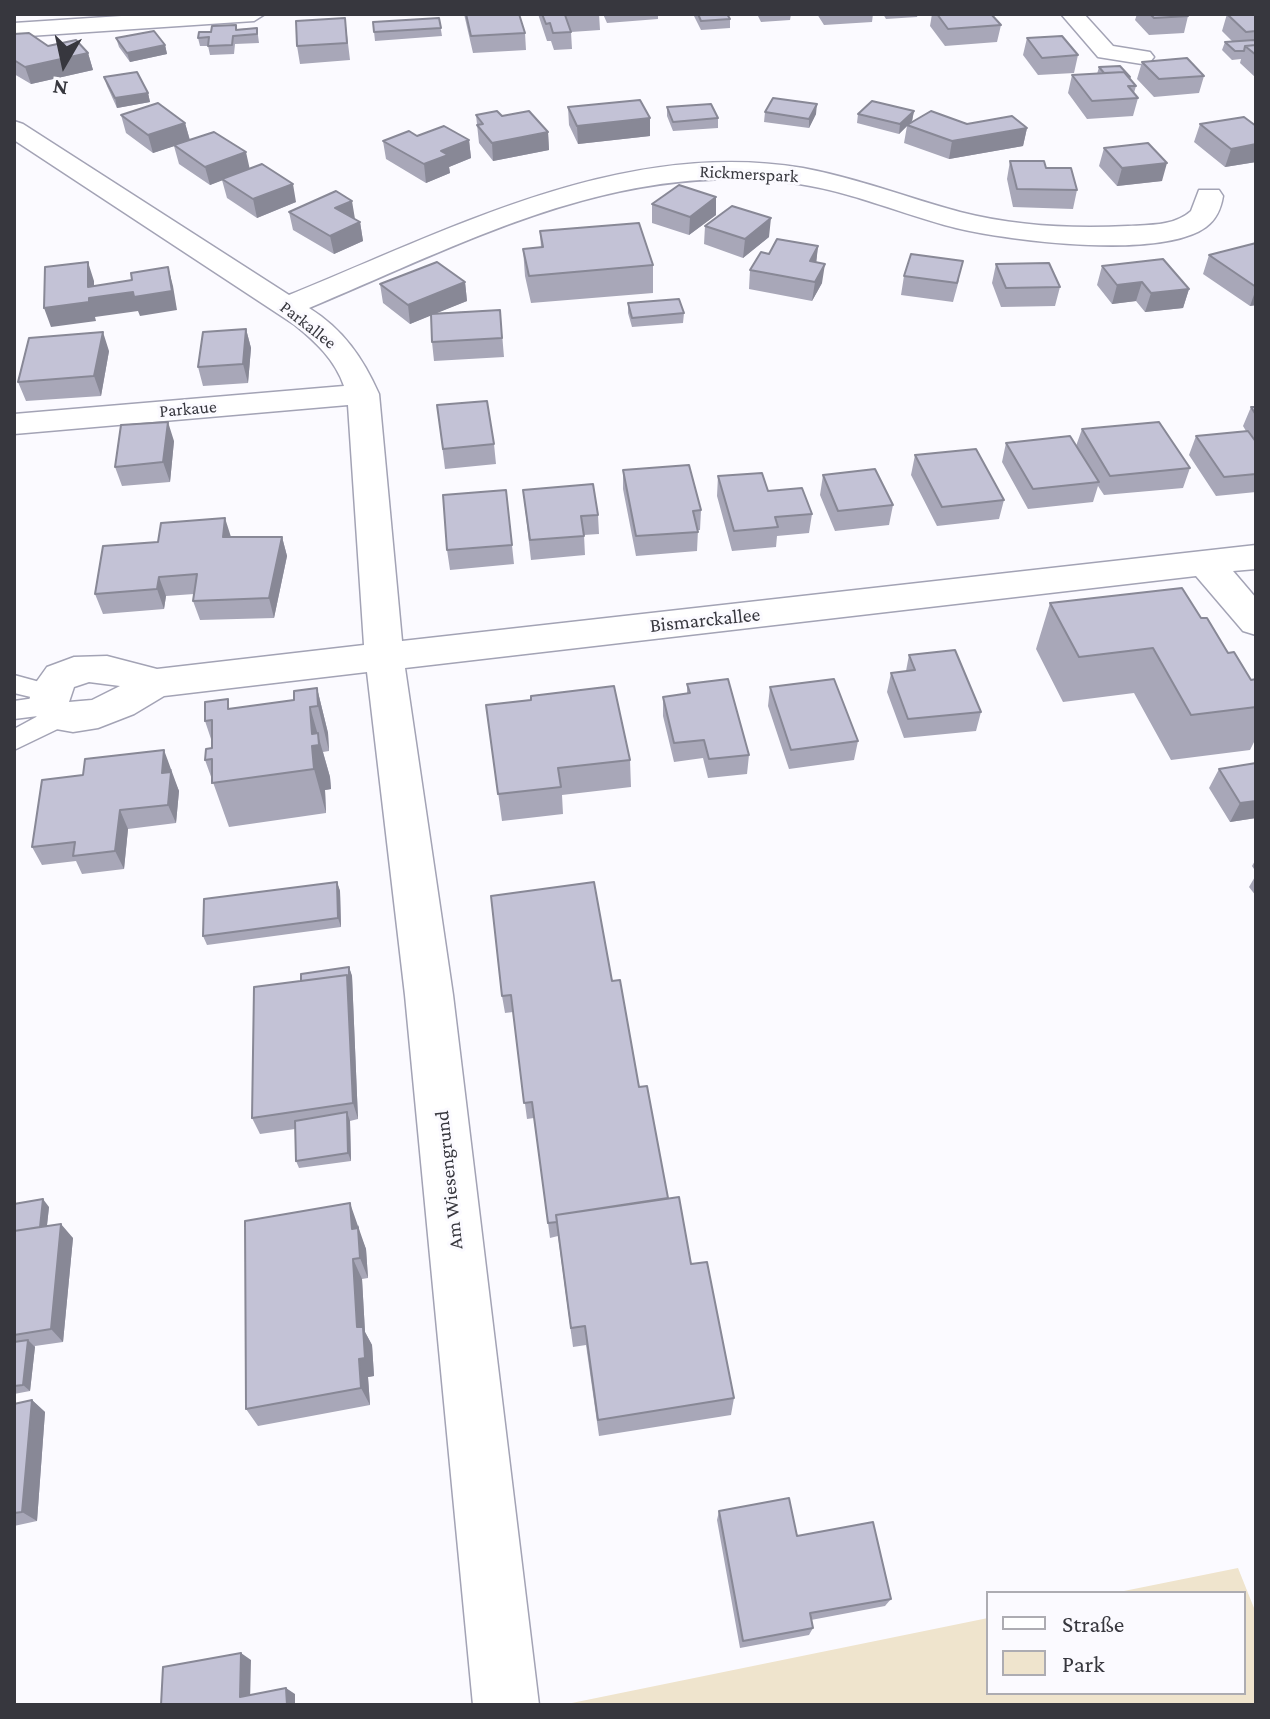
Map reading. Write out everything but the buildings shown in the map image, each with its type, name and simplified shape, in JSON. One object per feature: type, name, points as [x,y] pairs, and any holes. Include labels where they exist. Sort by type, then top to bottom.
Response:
[{"type":"street","points":[[14,30],[254,14]]},
{"type":"street","points":[[1072,14],[1106,52],[1142,57]]},
{"type":"street","name":"Parkallee","points":[[14,129],[287,306],[336,344],[353,367],[363,394],[384,656]]},
{"type":"street","name":"Rickmerspark","points":[[287,306],[558,196],[658,174],[744,170],[799,175],[969,222],[1058,235],[1122,235],[1176,230],[1193,224],[1204,215],[1209,196]]},
{"type":"street","name":"Parkaue","points":[[14,424],[363,394]]},
{"type":"street","name":"Bismarckallee","points":[[37,702],[55,682],[71,671],[91,668],[114,668],[154,683],[1256,557]]},
{"type":"street","points":[[1205,563],[1256,622]]},
{"type":"street","name":"Am Wiesengrund","points":[[384,656],[429,995],[506,1705]]},
{"type":"lane","points":[[14,740],[37,702]]},
{"type":"green space","points":[[1238,1568],[1256,1613],[1256,1705],[562,1705],[986,1618],[986,1695],[1246,1695],[1246,1591],[1124,1591]]}]
